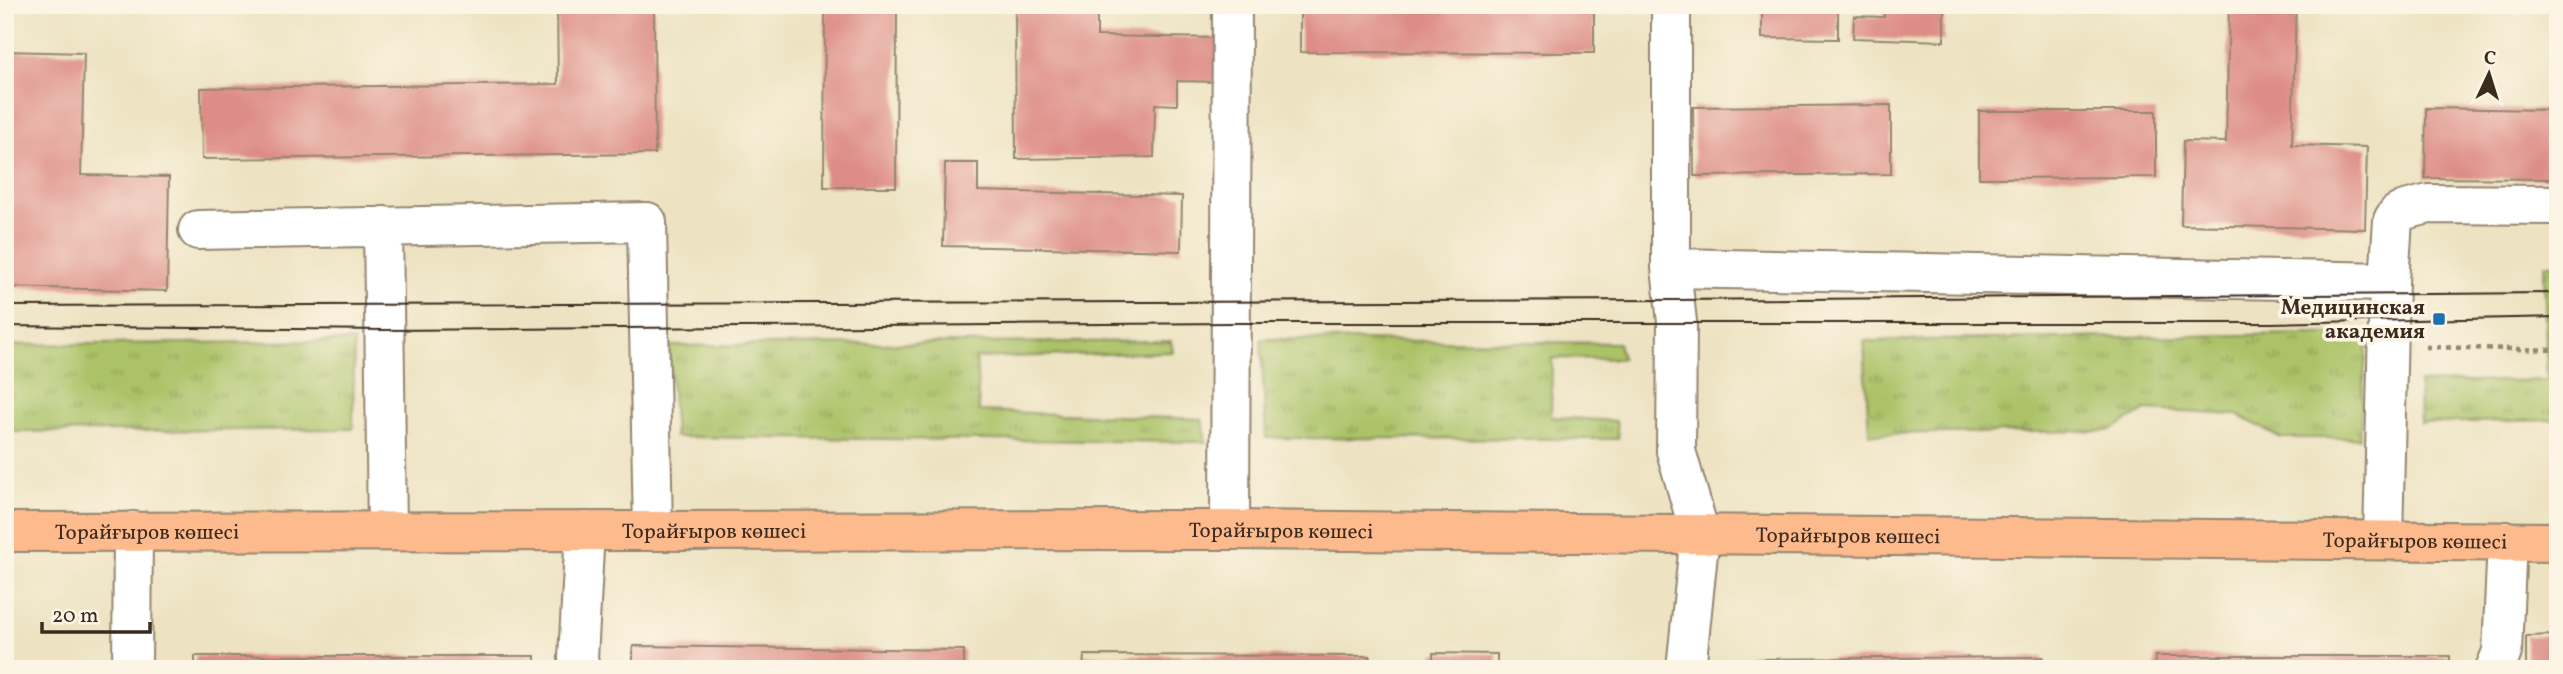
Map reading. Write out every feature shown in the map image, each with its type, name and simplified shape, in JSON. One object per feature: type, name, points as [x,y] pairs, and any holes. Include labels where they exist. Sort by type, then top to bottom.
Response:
[{"type":"main road","name":"Торайғыров көшесі","points":[[5,531],[1230,530],[2558,542]]},
{"type":"lane","points":[[1230,530],[1232,5]]},
{"type":"lane","points":[[1671,5],[1671,268],[1677,322],[1676,451],[1700,534],[1686,669]]},
{"type":"lane","points":[[2383,540],[2393,220],[2405,210],[2429,204],[2558,205]]},
{"type":"lane","points":[[198,230],[647,222],[653,531]]},
{"type":"lane","points":[[383,226],[387,531]]},
{"type":"lane","points":[[1671,268],[2389,282]]},
{"type":"lane","points":[[132,669],[134,531]]},
{"type":"lane","points":[[580,669],[578,658],[585,531]]},
{"type":"lane","points":[[2495,669],[2502,652],[2507,541]]},
{"type":"path","points":[[2387,345],[2558,350]]},
{"type":"green space","points":[[2544,265],[2558,265],[2558,420],[2420,423],[2419,383],[2547,380]]},
{"type":"green space","points":[[2368,333],[2359,438],[2281,438],[2238,415],[2146,410],[2109,431],[1869,434],[1864,341]]},
{"type":"green space","points":[[1261,339],[1618,343],[1622,359],[1552,358],[1551,417],[1616,421],[1618,439],[1266,438]]},
{"type":"green space","points":[[354,341],[353,429],[5,432],[5,345]]},
{"type":"green space","points":[[1171,341],[1173,352],[976,358],[979,411],[1202,419],[1206,442],[675,437],[669,346]]},
{"type":"building","points":[[557,5],[654,5],[655,154],[202,159],[201,88],[558,84]]},
{"type":"building","points":[[825,5],[897,5],[896,187],[824,187]]},
{"type":"building","points":[[1015,5],[1097,5],[1097,36],[1222,38],[1221,82],[1177,81],[1177,105],[1155,104],[1154,157],[1016,159]]},
{"type":"building","points":[[1300,5],[1594,5],[1594,53],[1300,52]]},
{"type":"building","points":[[1762,5],[1838,5],[1838,39],[1762,38]]},
{"type":"building","points":[[1884,5],[1944,5],[1944,41],[1853,38],[1854,16],[1884,17]]},
{"type":"building","points":[[2229,5],[2296,5],[2292,145],[2367,147],[2365,229],[2181,225],[2183,141],[2226,142]]},
{"type":"building","points":[[5,51],[84,53],[81,175],[169,177],[167,291],[5,287]]},
{"type":"building","points":[[1891,105],[1891,174],[1694,176],[1693,107]]},
{"type":"building","points":[[2426,108],[2558,110],[2558,179],[2425,178]]},
{"type":"building","points":[[1979,111],[2156,111],[2156,177],[1979,178]]},
{"type":"building","points":[[945,163],[978,163],[978,191],[1182,196],[1181,251],[943,246]]},
{"type":"building","points":[[2558,635],[2558,669],[2526,669],[2526,636]]},
{"type":"building","points":[[633,646],[964,650],[964,669],[633,669]]},
{"type":"building","points":[[1433,653],[1497,654],[1497,669],[1433,669]]},
{"type":"building","points":[[1084,655],[1370,656],[1370,669],[1083,669]]},
{"type":"building","points":[[195,656],[535,656],[535,669],[195,669]]},
{"type":"building","points":[[2155,656],[2450,656],[2450,669],[2155,669]]},
{"type":"building","points":[[2043,657],[2043,669],[1749,669],[1749,659]]},
{"type":"tram line","points":[[5,306],[1675,300],[2558,293]]},
{"type":"tram line","points":[[5,326],[385,330],[1231,323],[2271,323],[2558,317]]},
{"type":"place","name":"Медицинская академия","points":[[2439,319]]}]
